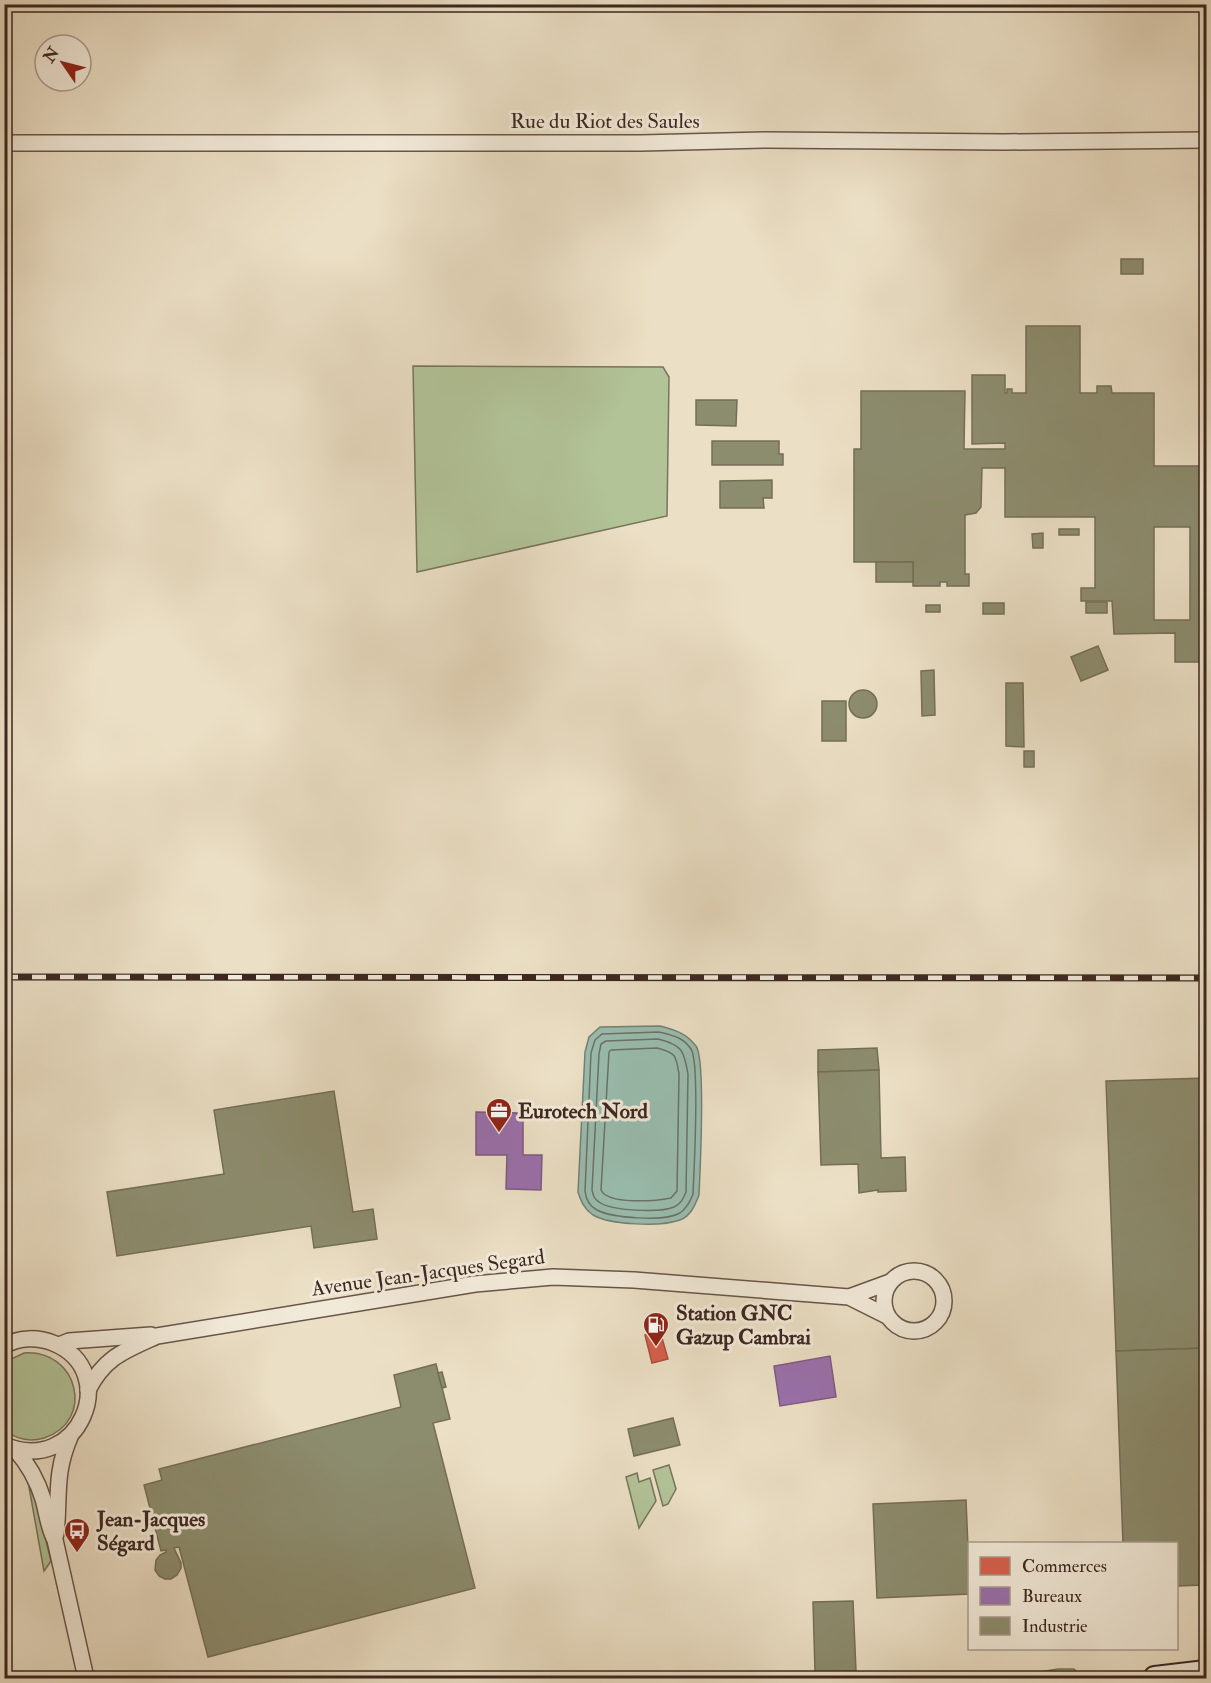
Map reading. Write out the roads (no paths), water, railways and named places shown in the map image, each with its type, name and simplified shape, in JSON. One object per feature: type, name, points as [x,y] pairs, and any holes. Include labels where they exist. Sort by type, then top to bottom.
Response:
[{"type":"main road","points":[[1155,1678],[1206,1672]]},
{"type":"street","name":"Rue du Riot des Saules","points":[[4,143],[1206,140]]},
{"type":"street","points":[[910,1271],[927,1274],[940,1287],[944,1304],[937,1321],[926,1329],[917,1332],[900,1329],[887,1316],[883,1299],[885,1290],[897,1276],[910,1271]]},
{"type":"street","name":"Avenue Jean-Jacques Segard","points":[[59,1345],[69,1341],[130,1335],[157,1336],[332,1306],[532,1277],[634,1280],[849,1297],[887,1316]]},
{"type":"street","name":"Avenue Jean-Jacques Segard","points":[[849,1297],[890,1282]]},
{"type":"street","name":"Avenue Jean-Jacques Segard","points":[[88,1390],[96,1375],[111,1359],[157,1336]]},
{"type":"street","points":[[4,1346],[34,1338],[59,1345],[70,1353],[86,1377],[88,1403],[85,1416],[70,1437],[59,1471],[55,1540],[86,1678]]},
{"type":"street","points":[[10,1447],[30,1452],[44,1450],[58,1446],[70,1437]]},
{"type":"street","points":[[10,1447],[27,1463],[35,1478],[50,1531],[55,1540]]},
{"type":"water","points":[[660,1026],[684,1035],[696,1046],[699,1055],[702,1117],[699,1195],[692,1210],[680,1220],[661,1224],[611,1221],[593,1215],[587,1210],[578,1192],[585,1052],[589,1037],[600,1027]]},
{"type":"railway","points":[[4,977],[1206,978]]},
{"type":"place","name":"Eurotech Nord","points":[[499,1134]]},
{"type":"place","name":"Station GNC Gazup Cambrai","points":[[656,1348]]},
{"type":"place","name":"Jean-Jacques Ségard","points":[[77,1554]]}]
